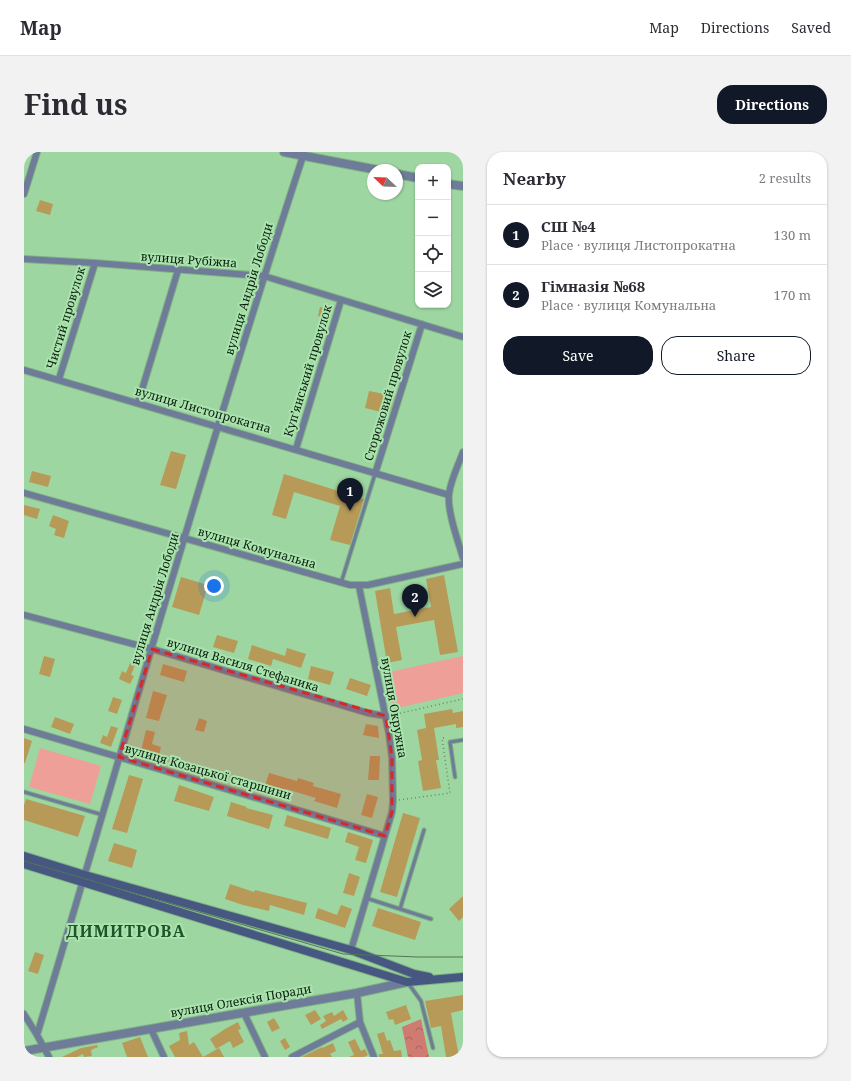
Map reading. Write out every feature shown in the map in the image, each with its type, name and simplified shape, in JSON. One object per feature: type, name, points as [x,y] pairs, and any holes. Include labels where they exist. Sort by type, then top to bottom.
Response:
[{"type":"main road","points":[[24,856],[84,878],[408,982]]},
{"type":"main road","points":[[24,864],[84,878],[352,950],[414,974],[424,976],[460,977]]},
{"type":"main road","name":"вулиця Олексія Поради","points":[[408,982],[460,977]]},
{"type":"street","points":[[24,194],[37,152]]},
{"type":"street","points":[[284,152],[367,168]]},
{"type":"street","name":"вулиця Андрія Лободи","points":[[36,1035],[103,815],[168,590],[185,539],[264,276],[303,156]]},
{"type":"street","points":[[403,175],[415,177]]},
{"type":"street","points":[[451,184],[463,186]]},
{"type":"street","name":"вулиця Рубіжна","points":[[24,259],[264,276],[463,337]]},
{"type":"street","name":"Чистий провулок","points":[[59,379],[95,263]]},
{"type":"street","points":[[138,403],[178,270]]},
{"type":"street","name":"Куп’янський провулок","points":[[296,449],[341,300]]},
{"type":"street","name":"Сторожовий провулок","points":[[375,474],[422,324]]},
{"type":"street","name":"вулиця Листопрокатна","points":[[24,370],[59,379],[449,495]]},
{"type":"street","points":[[463,452],[453,478],[449,495],[450,510],[463,558]]},
{"type":"street","name":"вулиця Комунальна","points":[[24,493],[341,583],[359,586],[463,564]]},
{"type":"street","name":"вулиця Окружна","points":[[352,950],[385,836],[393,801],[392,758],[386,716],[359,586]]},
{"type":"street","name":"вулиця Василя Стефаника","points":[[24,615],[152,649],[368,713],[386,716]]},
{"type":"street","name":"вулиця Козацької старшини","points":[[24,729],[385,836]]},
{"type":"street","name":"вулиця Олексія Поради","points":[[24,1051],[357,993],[408,982]]},
{"type":"street","points":[[357,993],[360,1022],[374,1057]]},
{"type":"street","points":[[244,1013],[265,1057]]},
{"type":"street","points":[[24,1014],[49,1057]]},
{"type":"street","points":[[292,1057],[360,1022]]},
{"type":"street","points":[[151,1029],[164,1057]]},
{"type":"lane","points":[[341,583],[375,474]]},
{"type":"lane","points":[[455,777],[450,742],[463,740]]},
{"type":"lane","points":[[24,792],[103,815]]},
{"type":"lane","points":[[400,909],[424,830]]},
{"type":"lane","points":[[366,898],[431,919]]},
{"type":"lane","points":[[408,982],[421,1001],[433,1048]]},
{"type":"path","points":[[386,716],[463,699]]},
{"type":"path","points":[[393,801],[450,793],[442,738],[449,737]]},
{"type":"highlighted area","points":[[152,649],[386,716],[392,758],[392,812],[385,836],[119,757]]},
{"type":"shaded area","points":[[463,656],[463,693],[393,709],[385,673]]},
{"type":"shaded area","points":[[40,748],[101,766],[90,804],[29,787]]},
{"type":"green space","points":[[421,1019],[429,1057],[408,1057],[402,1027]]},
{"type":"building","points":[[40,200],[53,204],[50,215],[36,211]]},
{"type":"building","points":[[320,307],[329,310],[327,318],[318,316]]},
{"type":"building","points":[[369,391],[395,396],[389,414],[365,408]]},
{"type":"building","points":[[171,451],[186,455],[176,489],[160,485]]},
{"type":"building","points":[[32,471],[51,476],[48,487],[29,482]]},
{"type":"building","points":[[284,474],[364,499],[350,545],[330,540],[340,506],[294,492],[286,519],[272,515]]},
{"type":"building","points":[[24,505],[40,509],[37,519],[24,515]]},
{"type":"building","points":[[53,515],[69,521],[64,538],[54,535],[56,529],[49,526]]},
{"type":"building","points":[[444,575],[458,652],[440,655],[434,620],[396,627],[402,660],[387,663],[375,591],[390,588],[394,614],[431,607],[426,579]]},
{"type":"building","points":[[181,577],[208,585],[199,615],[172,607]]},
{"type":"building","points":[[217,635],[238,641],[234,653],[213,647]]},
{"type":"building","points":[[252,645],[285,656],[287,648],[306,654],[301,668],[273,659],[271,666],[248,659]]},
{"type":"building","points":[[44,656],[55,659],[50,677],[39,674]]},
{"type":"building","points":[[130,663],[135,665],[131,675],[134,676],[130,684],[119,679],[122,671],[126,673]]},
{"type":"building","points":[[163,664],[187,671],[184,682],[160,675]]},
{"type":"building","points":[[311,666],[334,672],[330,685],[308,679]]},
{"type":"building","points":[[350,678],[371,685],[367,696],[346,689]]},
{"type":"building","points":[[153,691],[167,695],[159,721],[146,718]]},
{"type":"building","points":[[113,697],[122,700],[117,714],[108,711]]},
{"type":"building","points":[[452,709],[453,713],[463,711],[463,727],[456,728],[456,724],[434,728],[439,760],[436,760],[441,788],[423,791],[418,761],[422,760],[417,730],[426,728],[424,714]]},
{"type":"building","points":[[55,717],[74,724],[70,734],[51,727]]},
{"type":"building","points":[[199,718],[207,721],[204,732],[195,730]]},
{"type":"building","points":[[366,724],[378,726],[379,738],[363,735]]},
{"type":"building","points":[[111,726],[118,728],[111,747],[100,743],[103,735],[107,737]]},
{"type":"building","points":[[146,730],[155,732],[152,744],[161,747],[159,756],[141,751]]},
{"type":"building","points":[[24,738],[32,741],[25,763],[24,763]]},
{"type":"building","points":[[370,756],[380,756],[379,780],[368,780]]},
{"type":"building","points":[[269,773],[297,781],[298,778],[314,783],[313,786],[341,794],[337,808],[314,801],[316,798],[286,789],[286,792],[265,786]]},
{"type":"building","points":[[129,775],[143,779],[127,833],[112,829]]},
{"type":"building","points":[[179,785],[214,797],[209,811],[174,801]]},
{"type":"building","points":[[367,794],[378,797],[372,818],[361,815]]},
{"type":"building","points":[[26,799],[85,816],[78,837],[24,820],[24,805]]},
{"type":"building","points":[[231,802],[247,807],[246,808],[273,815],[269,829],[227,816]]},
{"type":"building","points":[[403,813],[420,818],[397,897],[380,892]]},
{"type":"building","points":[[287,815],[331,828],[328,839],[284,826]]},
{"type":"building","points":[[348,832],[373,840],[366,863],[355,860],[359,847],[345,842]]},
{"type":"building","points":[[114,843],[137,850],[132,868],[108,861]]},
{"type":"building","points":[[349,873],[360,877],[354,896],[343,893]]},
{"type":"building","points":[[230,884],[254,892],[255,890],[307,903],[304,915],[270,905],[269,911],[225,899]]},
{"type":"building","points":[[463,896],[463,917],[459,921],[449,909]]},
{"type":"building","points":[[341,905],[352,909],[345,928],[315,918],[318,908],[337,915]]},
{"type":"building","points":[[378,908],[421,922],[415,940],[372,926]]},
{"type":"building","points":[[35,952],[44,955],[38,974],[28,971]]},
{"type":"building","points":[[463,995],[463,1010],[451,1013],[459,1057],[446,1057],[441,1026],[431,1028],[425,1001]]},
{"type":"building","points":[[406,1005],[411,1019],[395,1025],[393,1019],[389,1020],[386,1012]]},
{"type":"building","points":[[315,1010],[321,1019],[311,1025],[305,1015]]},
{"type":"building","points":[[343,1010],[348,1019],[343,1022],[341,1019],[322,1029],[320,1025],[326,1021],[323,1016],[332,1012],[334,1016]]},
{"type":"building","points":[[274,1018],[280,1028],[272,1032],[267,1022]]},
{"type":"building","points":[[238,1022],[241,1029],[238,1030],[244,1042],[233,1048],[230,1041],[216,1049],[210,1039]]},
{"type":"building","points":[[187,1031],[189,1045],[194,1042],[203,1057],[175,1057],[169,1046],[180,1040],[179,1033]]},
{"type":"building","points":[[384,1032],[387,1041],[390,1040],[394,1051],[401,1050],[402,1057],[379,1057],[379,1054],[383,1054],[377,1034]]},
{"type":"building","points":[[140,1037],[148,1057],[127,1057],[122,1043]]},
{"type":"building","points":[[285,1038],[290,1047],[285,1050],[280,1041]]},
{"type":"building","points":[[355,1039],[361,1051],[365,1049],[368,1055],[364,1057],[349,1057],[354,1055],[348,1042]]},
{"type":"building","points":[[333,1043],[336,1051],[330,1054],[332,1057],[302,1057],[322,1047]]},
{"type":"building","points":[[97,1045],[98,1047],[91,1050],[92,1056],[84,1057],[83,1054],[77,1057],[62,1057],[81,1048]]},
{"type":"building","points":[[219,1048],[224,1057],[203,1057]]},
{"type":"tram line","points":[[24,861],[343,954],[463,957]]},
{"type":"place","name":"СШ №4","points":[[350,511]]},
{"type":"place","name":"Гімназія №68","points":[[415,617]]},
{"type":"district","name":"ДИМИТРОВА","points":[[126,931]]}]
